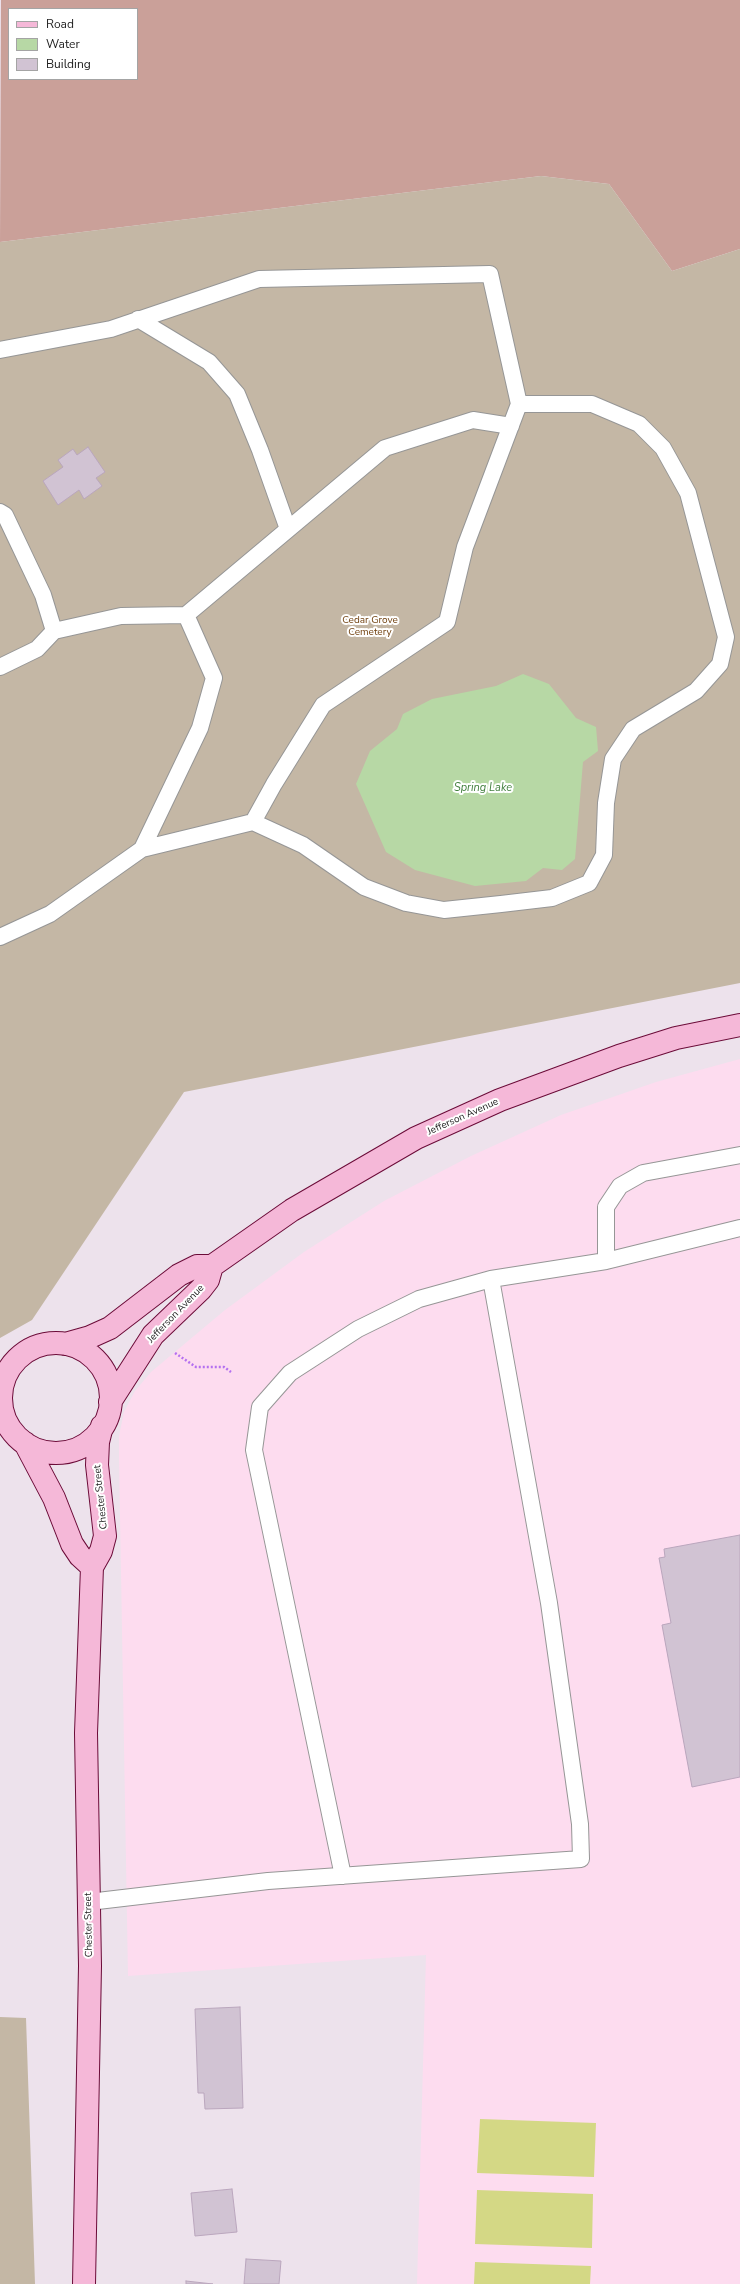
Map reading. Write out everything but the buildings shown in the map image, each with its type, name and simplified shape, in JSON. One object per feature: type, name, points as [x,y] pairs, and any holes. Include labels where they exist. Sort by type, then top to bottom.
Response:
[{"type":"main road","name":"Jefferson Avenue","points":[[65,1344],[90,1337],[110,1328],[187,1270],[197,1266],[212,1266],[292,1210],[340,1180],[416,1138],[452,1121],[547,1081],[618,1056],[676,1038],[740,1025]]},
{"type":"main road","name":"Jefferson Avenue","points":[[110,1402],[153,1335],[201,1289],[208,1280],[212,1266]]},
{"type":"main road","points":[[13,1434],[51,1452],[69,1451],[91,1439],[102,1426],[108,1414],[110,1402],[108,1382],[99,1364],[84,1350],[65,1344],[55,1343],[35,1347],[9,1363],[2,1391],[2,1409],[13,1434],[54,1498],[72,1544],[80,1556],[92,1566]]},
{"type":"main road","name":"Chester Street","points":[[84,2284],[90,1966],[86,1733],[92,1566],[101,1551],[105,1536],[97,1465],[98,1442],[102,1426]]},
{"type":"lane","points":[[0,350],[111,328],[259,279],[490,274],[519,404],[464,547],[448,622],[323,705],[252,822]]},
{"type":"lane","points":[[138,319],[209,362],[237,394],[260,450],[288,530]]},
{"type":"lane","points":[[0,937],[50,914],[142,849],[252,822],[303,845],[364,886],[406,903],[444,910],[552,898],[589,883],[604,855],[606,803],[613,759],[633,730],[696,691],[720,664],[726,637],[688,493],[663,448],[639,424],[592,404],[519,404]]},
{"type":"lane","points":[[0,667],[37,649],[54,631],[121,616],[186,615],[386,448],[473,420],[511,426]]},
{"type":"lane","points":[[0,512],[6,516],[42,595],[54,631]]},
{"type":"lane","points":[[142,849],[200,728],[214,678],[186,615]]},
{"type":"lane","points":[[606,1261],[606,1207],[620,1186],[643,1174],[740,1155]]},
{"type":"lane","points":[[343,1876],[254,1450],[260,1407],[290,1373],[358,1329],[419,1299],[491,1279],[606,1261],[740,1228]]},
{"type":"lane","points":[[89,1902],[268,1881],[580,1859],[580,1824],[549,1602],[491,1279]]},
{"type":"path","points":[[173,1351],[196,1367],[224,1367],[231,1372]]},
{"type":"shaded area","points":[[1,0],[740,0],[740,249],[672,271],[609,184],[541,176],[0,242]]},
{"type":"shaded area","points":[[740,1059],[740,2284],[417,2284],[426,1955],[128,1976],[119,1458],[119,1436],[124,1412],[135,1391],[151,1372],[225,1310],[304,1252],[384,1201],[471,1156],[561,1115],[656,1082]]},
{"type":"shaded area","points":[[480,2119],[596,2123],[594,2177],[477,2173]]},
{"type":"shaded area","points":[[477,2190],[593,2194],[592,2248],[475,2244]]},
{"type":"shaded area","points":[[475,2262],[591,2266],[590,2284],[474,2284]]},
{"type":"green space","name":"Cedar Grove Cemetery","points":[[541,176],[609,184],[672,271],[740,249],[740,983],[184,1092],[32,1320],[0,1338],[0,242]]},
{"type":"green space","points":[[0,2017],[26,2018],[35,2284],[0,2284]]},
{"type":"water","name":"Spring Lake","points":[[523,674],[549,684],[576,718],[596,727],[598,751],[583,762],[575,859],[562,870],[543,868],[526,881],[475,886],[415,870],[386,852],[356,784],[370,751],[397,729],[403,714],[432,699],[496,686]]}]
